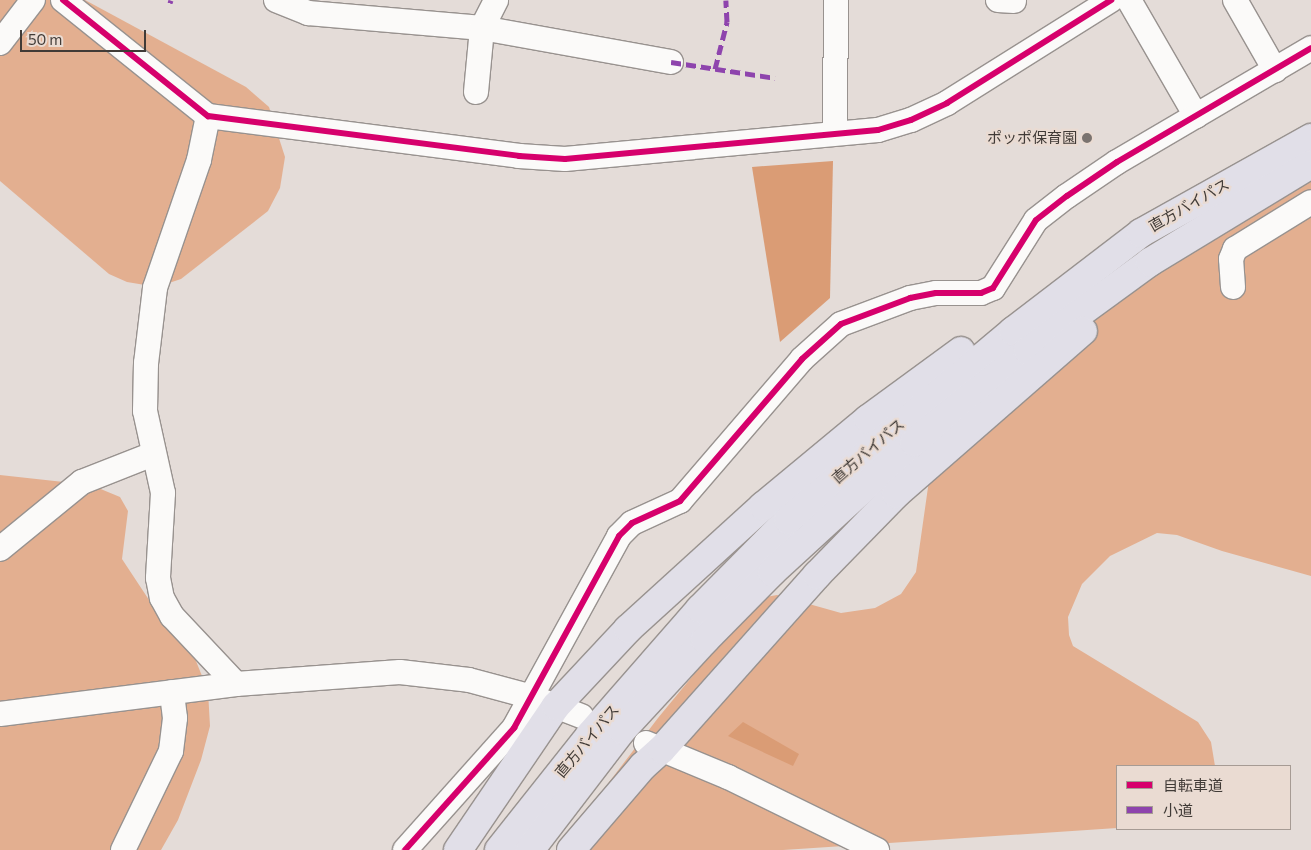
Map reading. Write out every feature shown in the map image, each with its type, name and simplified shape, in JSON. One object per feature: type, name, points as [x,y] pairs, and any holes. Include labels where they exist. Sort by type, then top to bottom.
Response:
[{"type":"highway","name":"直方バイパス","points":[[499,850],[590,735],[687,624],[788,520],[1013,331],[1141,233],[1311,138]]},
{"type":"highway","name":"直方バイパス","points":[[530,850],[622,730],[772,572],[914,442],[1028,351],[1150,262],[1311,164]]},
{"type":"highway","points":[[458,850],[544,701],[628,630],[763,506],[868,419],[1089,258],[1141,233]]},
{"type":"highway","points":[[571,850],[643,766],[654,746],[896,494],[1117,301],[1150,262]]},
{"type":"street","points":[[0,43],[33,0]]},
{"type":"street","points":[[63,0],[208,116],[519,156],[565,159],[878,130],[911,120],[947,102],[1111,0]]},
{"type":"street","points":[[276,0],[308,13],[482,28],[671,62]]},
{"type":"street","points":[[476,92],[482,28],[496,0]]},
{"type":"street","points":[[835,133],[836,0]]},
{"type":"street","points":[[1129,0],[1196,116]]},
{"type":"street","points":[[1235,0],[1275,70]]},
{"type":"street","points":[[405,850],[514,728],[544,701],[618,536],[632,523],[680,501],[802,359],[841,324],[910,298],[936,293],[980,293],[993,288],[1036,220],[1117,162],[1311,48]]},
{"type":"street","points":[[208,116],[199,160],[155,288],[146,363],[145,411],[152,454],[163,493],[158,578],[162,598],[172,616],[236,684]]},
{"type":"street","points":[[1233,288],[1231,259],[1234,249],[1311,202]]},
{"type":"street","points":[[0,549],[82,482],[152,454]]},
{"type":"street","points":[[0,714],[236,684],[400,672],[469,680],[544,701],[580,716]]},
{"type":"street","points":[[123,850],[171,751],[175,718],[172,692]]},
{"type":"street","points":[[654,746],[728,777],[877,850]]},
{"type":"shaded area","points":[[0,0],[85,0],[246,87],[269,107],[285,157],[280,188],[268,211],[181,279],[157,287],[127,282],[109,274],[0,181]]},
{"type":"shaded area","points":[[1311,126],[1311,576],[1222,551],[1177,535],[1157,533],[1110,556],[1082,584],[1068,617],[1069,635],[1073,646],[1198,722],[1211,742],[1215,765],[1116,765],[1116,828],[783,850],[575,850],[584,815],[658,718],[756,599],[777,595],[841,613],[875,608],[901,594],[916,572],[933,452],[1009,344]]},
{"type":"shaded area","points":[[833,161],[830,298],[780,342],[752,167]]},
{"type":"shaded area","points":[[0,475],[91,485],[120,497],[128,511],[122,559],[155,609],[192,651],[208,691],[210,726],[201,760],[178,820],[161,850],[0,850]]},
{"type":"shaded area","points":[[743,722],[799,754],[793,766],[728,736]]},
{"type":"marked path","points":[[715,69],[727,22],[726,0]]},
{"type":"marked path","points":[[671,62],[775,78]]},
{"type":"cycle path","points":[[63,0],[208,116],[519,156],[565,159],[878,130],[911,120],[947,103],[1111,0]]},
{"type":"cycle path","points":[[405,850],[514,728],[619,536],[632,523],[680,501],[802,359],[841,324],[910,298],[936,293],[981,293],[993,288],[1036,220],[1067,196],[1117,162],[1311,48]]},
{"type":"place","name":"ポッポ保育園","points":[[1087,138]]}]
